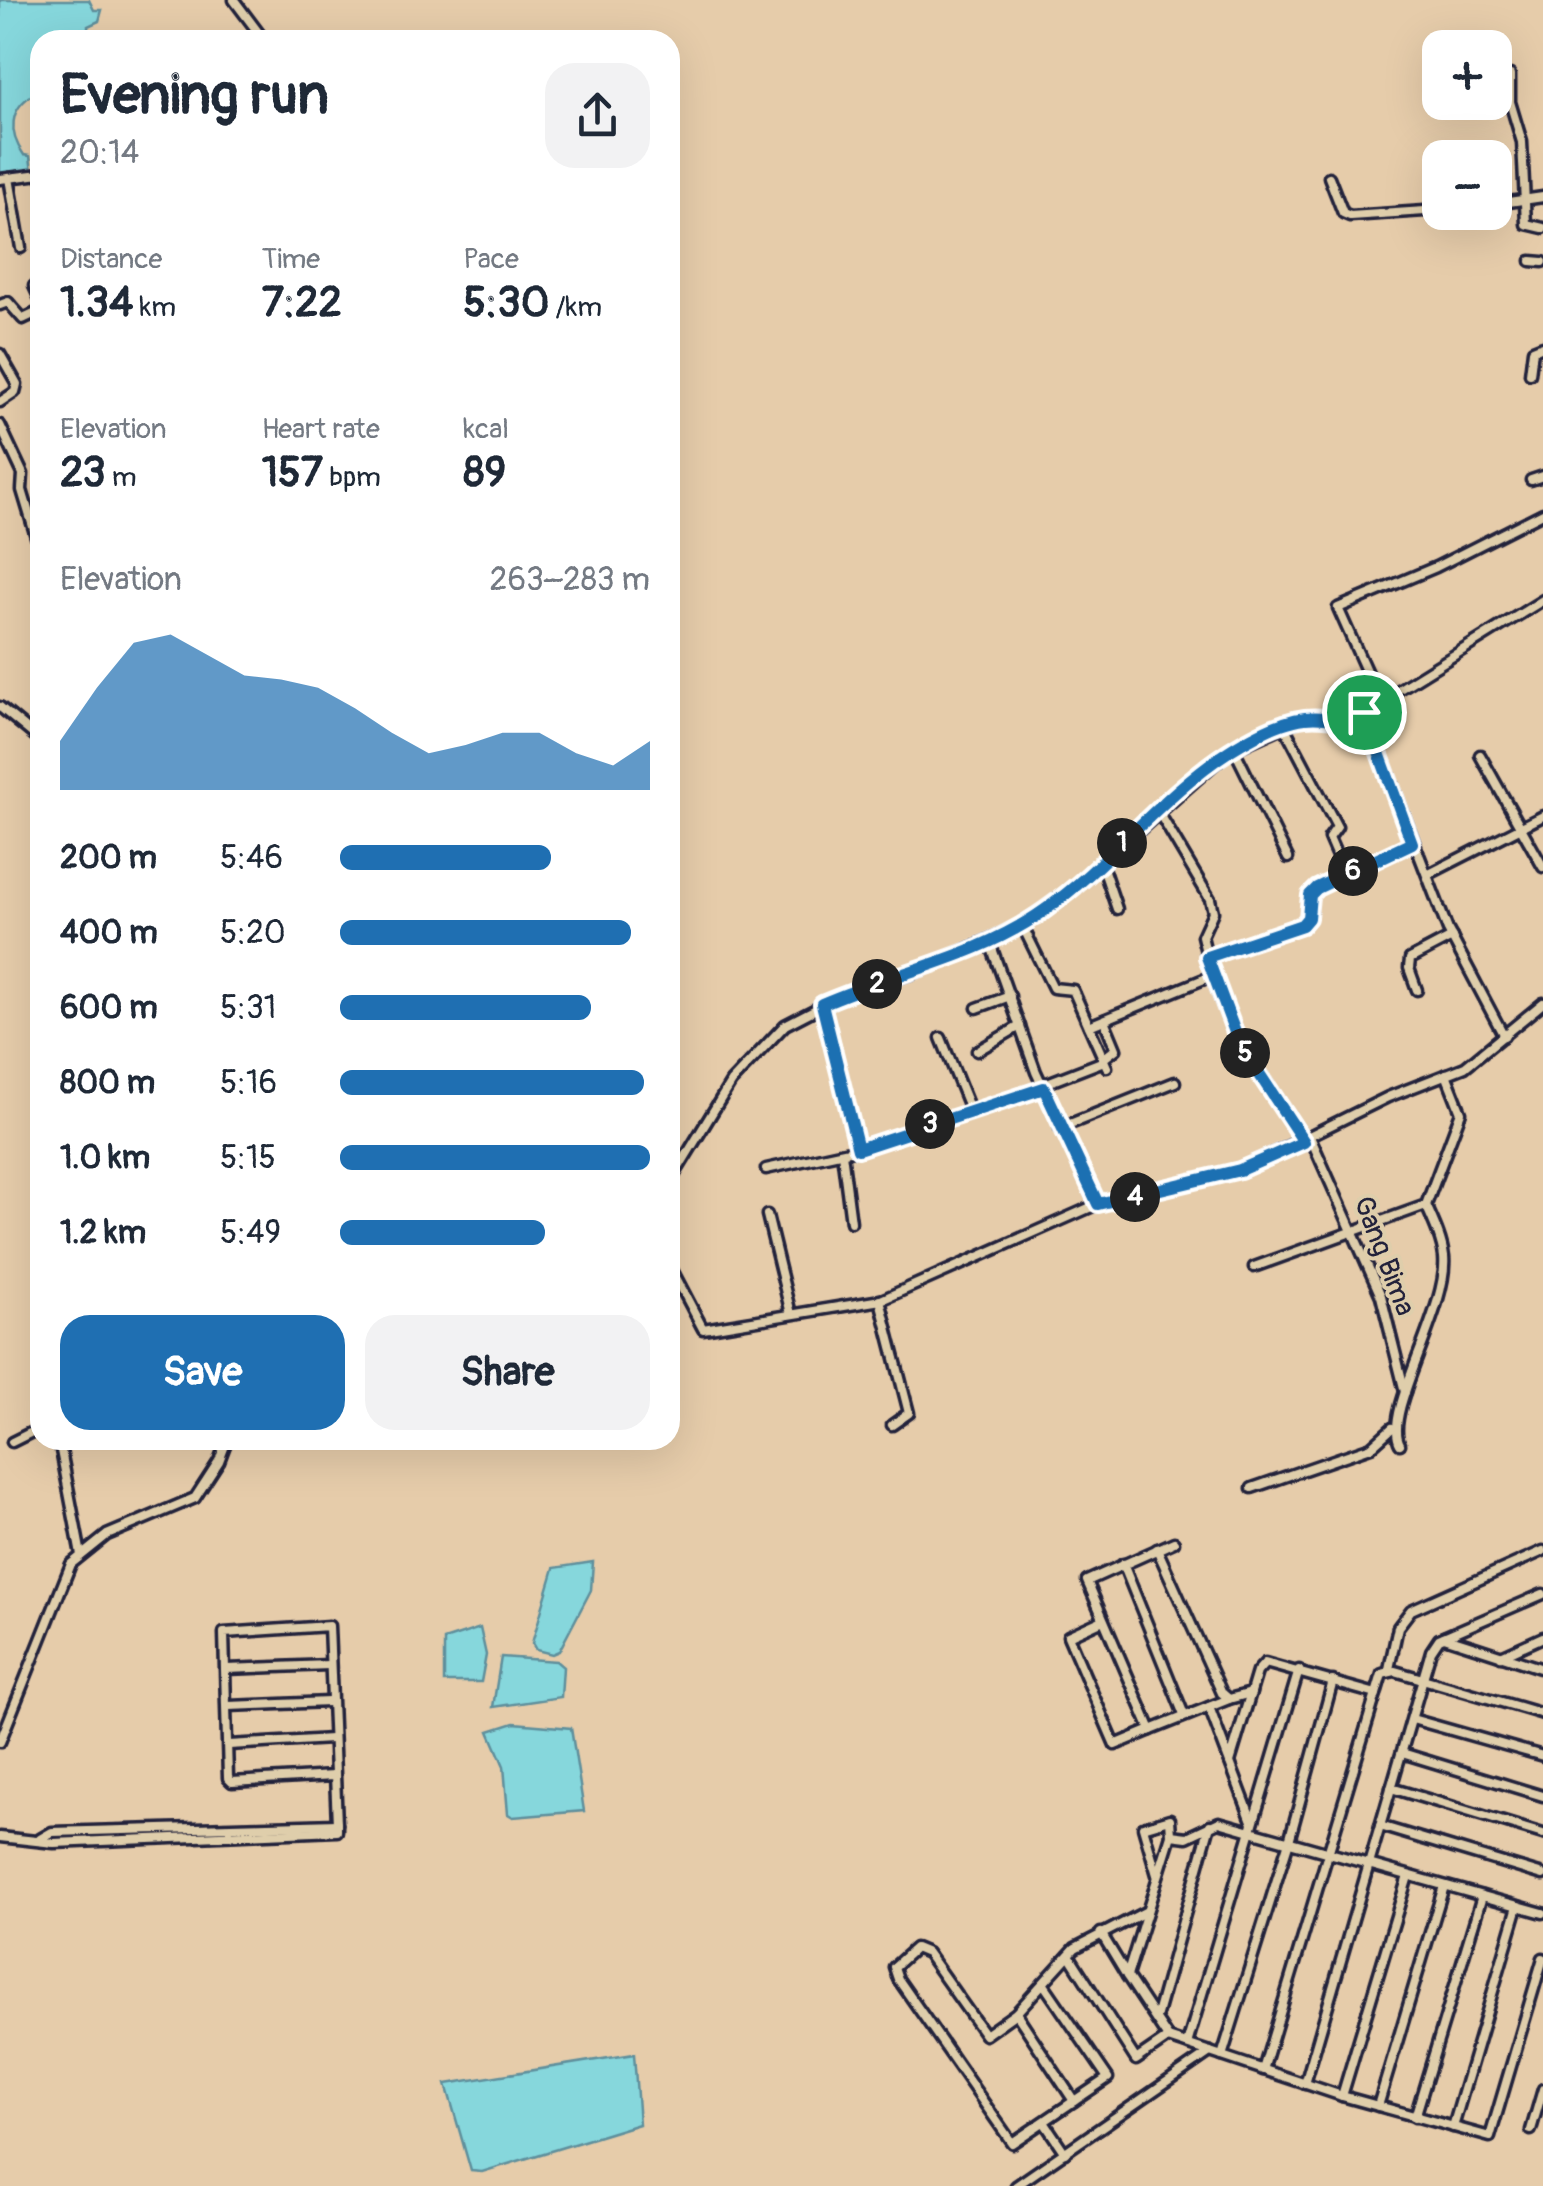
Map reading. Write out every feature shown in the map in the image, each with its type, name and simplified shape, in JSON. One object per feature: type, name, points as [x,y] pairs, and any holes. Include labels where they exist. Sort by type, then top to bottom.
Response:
[{"type":"street","points":[[234,0],[256,30]]},
{"type":"street","points":[[1512,109],[1522,142],[1527,226],[1543,228]]},
{"type":"street","points":[[22,248],[4,178],[30,175]]},
{"type":"street","points":[[1328,177],[1343,213],[1350,216],[1422,211]]},
{"type":"street","points":[[1512,202],[1543,197]]},
{"type":"street","points":[[1531,260],[1543,262]]},
{"type":"street","points":[[0,304],[8,302],[23,319],[30,316]]},
{"type":"street","points":[[1530,374],[1533,350],[1543,346]]},
{"type":"street","points":[[0,354],[17,384],[15,392],[0,402]]},
{"type":"street","points":[[0,426],[23,474],[22,490],[30,517]]},
{"type":"street","points":[[1531,480],[1543,476]]},
{"type":"street","points":[[1380,702],[1338,608],[1436,567],[1543,513]]},
{"type":"street","points":[[680,1168],[731,1082],[785,1024],[822,1004],[913,974],[1022,925],[1234,749],[1283,724],[1309,717],[1343,721],[1364,712],[1543,600]]},
{"type":"street","points":[[0,707],[30,732]]},
{"type":"street","points":[[1364,712],[1412,843],[1430,874],[1452,937],[1504,1036]]},
{"type":"street","points":[[1283,724],[1337,827],[1329,838],[1346,875]]},
{"type":"street","points":[[1234,749],[1288,858]]},
{"type":"street","points":[[1480,754],[1543,867]]},
{"type":"street","points":[[1158,810],[1210,899],[1212,916],[1202,936],[1207,957],[1302,925],[1308,918],[1312,892],[1412,843]]},
{"type":"street","points":[[1430,874],[1543,816]]},
{"type":"street","points":[[1101,862],[1117,909]]},
{"type":"street","points":[[1022,925],[1056,991],[1072,988],[1105,1063]]},
{"type":"street","points":[[1417,990],[1408,968],[1410,959],[1452,937]]},
{"type":"street","points":[[989,940],[1060,1128],[1098,1204]]},
{"type":"street","name":"Gang Bima","points":[[1207,957],[1239,1043],[1308,1141],[1355,1232],[1387,1314],[1398,1378],[1405,1392]]},
{"type":"street","points":[[1090,1026],[1214,976]]},
{"type":"street","points":[[977,1008],[1010,996]]},
{"type":"street","points":[[680,1285],[703,1329],[880,1300],[1098,1204],[1240,1170],[1308,1141],[1388,1097],[1474,1062],[1543,1003]]},
{"type":"street","points":[[822,1004],[858,1149]]},
{"type":"street","points":[[766,1169],[858,1149],[1105,1063],[1116,1049],[1104,1020]]},
{"type":"street","points":[[978,1052],[1020,1026]]},
{"type":"street","points":[[941,1038],[972,1112]]},
{"type":"street","points":[[1252,1488],[1371,1448],[1384,1439],[1394,1424],[1438,1308],[1444,1272],[1442,1245],[1426,1205],[1461,1112],[1446,1074]]},
{"type":"street","points":[[1060,1128],[1175,1082]]},
{"type":"street","points":[[842,1153],[852,1222]]},
{"type":"street","points":[[1254,1267],[1426,1205]]},
{"type":"street","points":[[767,1216],[791,1314]]},
{"type":"street","points":[[880,1300],[909,1412],[892,1425]]},
{"type":"street","points":[[1394,1424],[1400,1444]]},
{"type":"street","points":[[12,1442],[30,1433]]},
{"type":"street","points":[[62,1450],[81,1555]]},
{"type":"street","points":[[0,1742],[57,1594],[81,1555],[107,1535],[195,1498],[223,1450]]},
{"type":"street","points":[[1151,1730],[1086,1581],[1174,1542]]},
{"type":"street","points":[[1157,1549],[1222,1693],[1229,1699]]},
{"type":"street","points":[[1263,2070],[1382,1674],[1389,1669],[1398,1627],[1411,1610],[1543,1550]]},
{"type":"street","points":[[1122,1564],[1184,1715]]},
{"type":"street","points":[[1306,2084],[1432,1651],[1444,1637],[1543,1594]]},
{"type":"street","points":[[1103,1620],[1068,1636],[1114,1745],[1184,1715],[1251,1693]]},
{"type":"street","points":[[0,1837],[40,1839],[52,1832],[337,1824],[332,1776],[329,1626],[238,1629],[224,1633],[232,1782],[332,1776]]},
{"type":"street","points":[[1444,1637],[1543,1669]]},
{"type":"street","points":[[1501,1656],[1543,1637]]},
{"type":"street","points":[[1230,1762],[1251,1693],[1265,1663],[1376,1694]]},
{"type":"street","points":[[226,1669],[329,1664]]},
{"type":"street","points":[[1389,1669],[1543,1714]]},
{"type":"street","points":[[1187,2044],[1299,1670]]},
{"type":"street","points":[[1222,2056],[1290,1841],[1333,1681]]},
{"type":"street","points":[[228,1706],[330,1702]]},
{"type":"street","points":[[1209,1707],[1251,1824]]},
{"type":"street","points":[[1412,1719],[1543,1756]]},
{"type":"street","points":[[229,1744],[331,1740]]},
{"type":"street","points":[[1402,1753],[1543,1796]]},
{"type":"street","points":[[1391,1788],[1543,1834]]},
{"type":"street","points":[[1140,1816],[1157,1876]]},
{"type":"street","points":[[1127,1976],[1171,1835],[1170,1820],[1143,1827]]},
{"type":"street","points":[[1171,1835],[1187,1837],[1224,1821],[1251,1824],[1328,1854],[1543,1913]]},
{"type":"street","points":[[1156,2019],[1210,1826]]},
{"type":"street","points":[[1380,1826],[1543,1875]]},
{"type":"street","points":[[1342,2096],[1408,1876]]},
{"type":"street","points":[[1378,2106],[1444,1886]]},
{"type":"street","points":[[1416,2117],[1482,1896]]},
{"type":"street","points":[[1453,2127],[1518,1906]]},
{"type":"street","points":[[1043,1983],[1108,2078],[1012,2143],[894,1968],[915,1948],[927,1953],[985,2035],[1016,2013],[1069,1954],[1101,1933],[1146,1912]]},
{"type":"street","points":[[1101,1933],[1168,2038],[1342,2096],[1490,2137],[1543,1958]]},
{"type":"street","points":[[1069,1954],[1136,2060],[1168,2038]]},
{"type":"street","points":[[1016,2013],[1074,2101]]},
{"type":"street","points":[[1016,2186],[1210,2052]]},
{"type":"street","points":[[1531,2130],[1543,2089]]},
{"type":"street","points":[[1044,2122],[1065,2153]]},
{"type":"water","points":[[0,0],[89,0],[94,10],[102,10],[99,21],[88,26],[88,30],[30,30],[30,97],[16,114],[14,130],[19,147],[24,155],[30,156],[30,172],[0,176]]},
{"type":"water","points":[[593,1562],[591,1590],[559,1651],[552,1654],[536,1650],[532,1643],[554,1568]]},
{"type":"water","points":[[480,1628],[486,1655],[481,1682],[444,1682],[444,1640]]},
{"type":"water","points":[[501,1657],[556,1661],[563,1667],[561,1697],[493,1707]]},
{"type":"water","points":[[514,1723],[571,1728],[584,1811],[513,1817],[508,1814],[504,1766],[489,1731]]},
{"type":"water","points":[[634,2054],[639,2124],[482,2172],[471,2171],[446,2084]]},
{"type":"route","points":[[1364,712],[1412,843],[1317,888],[1310,895],[1310,912],[1302,925],[1207,957],[1239,1043],[1304,1142],[1240,1170],[1098,1204],[1044,1088],[858,1149],[822,1004],[913,974],[1022,925],[1078,885],[1190,781],[1255,737],[1303,718],[1343,721],[1364,712]]}]
